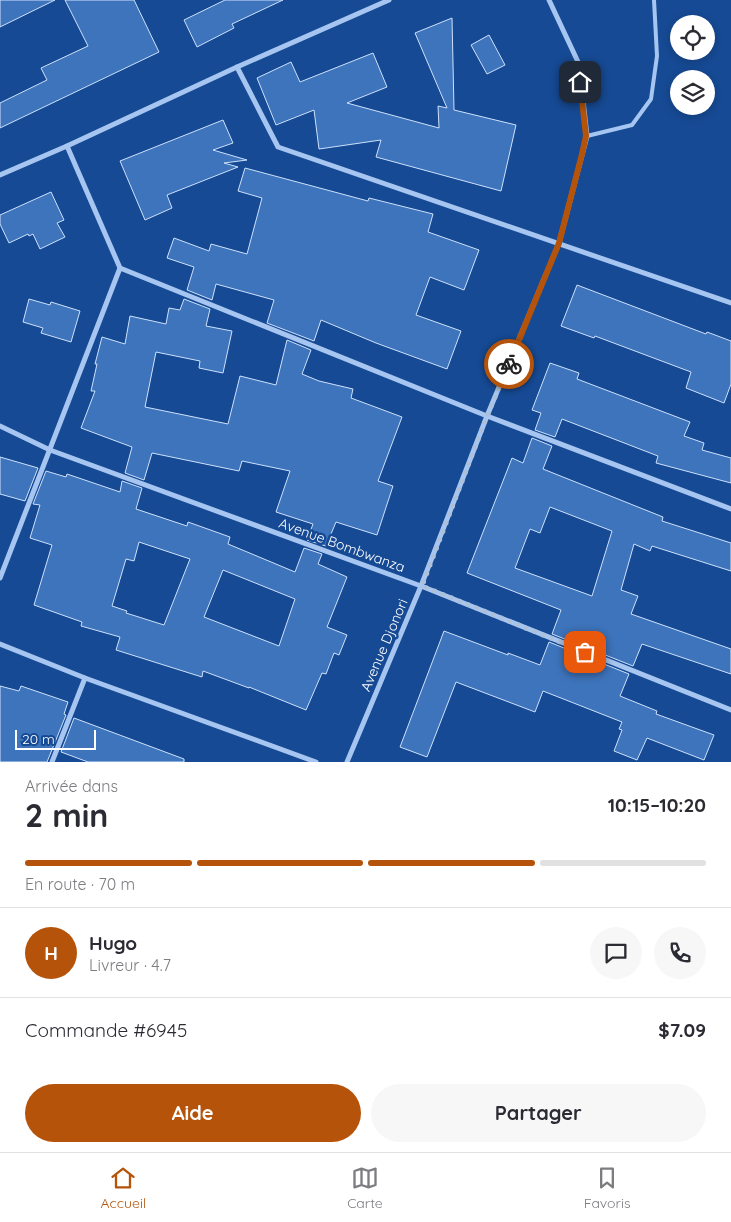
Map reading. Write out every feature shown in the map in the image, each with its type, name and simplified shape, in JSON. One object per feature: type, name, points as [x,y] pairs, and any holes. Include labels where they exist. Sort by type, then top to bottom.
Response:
[{"type":"street","points":[[0,175],[389,0]]},
{"type":"street","name":"Avenue Djonori","points":[[347,762],[422,586],[487,416],[559,243],[586,136],[579,64],[549,0]]},
{"type":"street","points":[[237,67],[278,148],[731,303]]},
{"type":"street","points":[[0,578],[120,268],[67,146]]},
{"type":"street","points":[[120,268],[487,416],[731,509]]},
{"type":"street","name":"Avenue Bombwanza","points":[[0,426],[50,450],[422,586],[731,710]]},
{"type":"street","points":[[0,644],[85,678],[316,762]]},
{"type":"street","points":[[52,762],[85,678]]},
{"type":"lane","points":[[586,136],[632,125],[651,98],[657,56],[654,0]]},
{"type":"building","points":[[0,0],[55,0],[0,27]]},
{"type":"building","points":[[65,0],[134,0],[159,52],[0,128],[0,103],[47,80],[41,68],[88,46]]},
{"type":"building","points":[[225,0],[283,0],[232,24],[234,28],[197,47],[184,20]]},
{"type":"building","points":[[452,18],[454,110],[516,125],[501,191],[376,157],[381,140],[319,149],[314,110],[276,125],[257,78],[291,62],[300,82],[373,53],[387,87],[347,103],[439,128],[438,106],[447,108],[415,33]]},
{"type":"building","points":[[489,35],[505,65],[487,74],[471,45]]},
{"type":"building","points":[[223,120],[233,143],[213,150],[247,160],[224,163],[238,167],[167,195],[172,208],[145,220],[120,161]]},
{"type":"building","points":[[245,168],[368,201],[369,198],[433,214],[428,232],[479,250],[464,290],[430,277],[416,315],[461,331],[447,369],[376,343],[321,320],[314,341],[267,323],[274,300],[216,284],[212,300],[187,290],[194,267],[167,258],[174,238],[209,251],[211,244],[247,254],[262,198],[238,191]]},
{"type":"building","points":[[51,192],[64,220],[57,223],[65,237],[40,249],[33,234],[29,236],[28,234],[9,243],[0,224],[0,215]]},
{"type":"building","points":[[577,285],[706,334],[707,332],[731,341],[731,384],[724,403],[686,388],[691,372],[595,336],[594,338],[561,326]]},
{"type":"building","points":[[29,299],[50,305],[51,302],[80,311],[71,342],[41,333],[43,328],[23,322]]},
{"type":"building","points":[[184,299],[210,309],[206,326],[232,331],[223,373],[199,368],[200,361],[156,352],[145,407],[228,424],[240,376],[276,385],[287,340],[311,350],[302,374],[319,381],[353,389],[351,398],[402,417],[378,481],[393,486],[377,535],[336,522],[326,546],[307,540],[313,524],[276,512],[290,471],[242,461],[239,471],[152,453],[144,480],[125,473],[132,447],[81,428],[95,391],[91,391],[102,337],[125,344],[130,316],[166,324],[169,308],[180,310]]},
{"type":"building","points":[[550,363],[579,373],[577,379],[690,422],[684,436],[704,443],[702,450],[731,458],[731,483],[656,463],[658,456],[562,419],[555,437],[535,430],[541,413],[532,410]]},
{"type":"building","points":[[532,438],[552,446],[543,469],[663,517],[662,521],[731,543],[731,571],[652,546],[650,551],[634,544],[621,590],[638,596],[631,614],[731,649],[731,674],[642,644],[633,666],[552,634],[561,610],[467,573],[512,458],[523,463]],"holes":[[[550,507],[612,531],[592,596],[515,568],[530,529],[540,533]]]},
{"type":"building","points":[[0,457],[38,468],[25,501],[0,494]]},
{"type":"building","points":[[46,471],[66,477],[67,474],[120,492],[122,481],[142,488],[136,509],[187,526],[188,522],[230,537],[228,544],[295,572],[304,548],[322,554],[318,564],[347,577],[327,627],[347,635],[339,655],[334,653],[326,674],[322,673],[306,710],[203,671],[202,677],[116,650],[120,637],[81,626],[82,622],[34,605],[52,545],[30,538],[40,505],[33,504]],"holes":[[[139,542],[190,559],[164,625],[126,613],[127,611],[112,606],[126,559],[134,561]],[[223,570],[295,599],[279,646],[204,617]]]},
{"type":"building","points":[[444,631],[540,665],[549,642],[629,674],[620,696],[657,711],[656,714],[714,735],[704,760],[647,738],[637,760],[614,751],[622,730],[619,729],[622,722],[543,691],[535,712],[456,682],[427,757],[400,747]]},
{"type":"building","points":[[0,686],[19,691],[21,686],[68,702],[64,714],[66,715],[47,762],[0,762]]},
{"type":"building","points":[[74,718],[184,759],[184,762],[88,762],[61,752]]},
{"type":"way so far","points":[[509,364],[487,416],[422,586],[585,652]]},
{"type":"route","points":[[509,364],[559,243],[582,154],[586,136],[580,82]]}]
